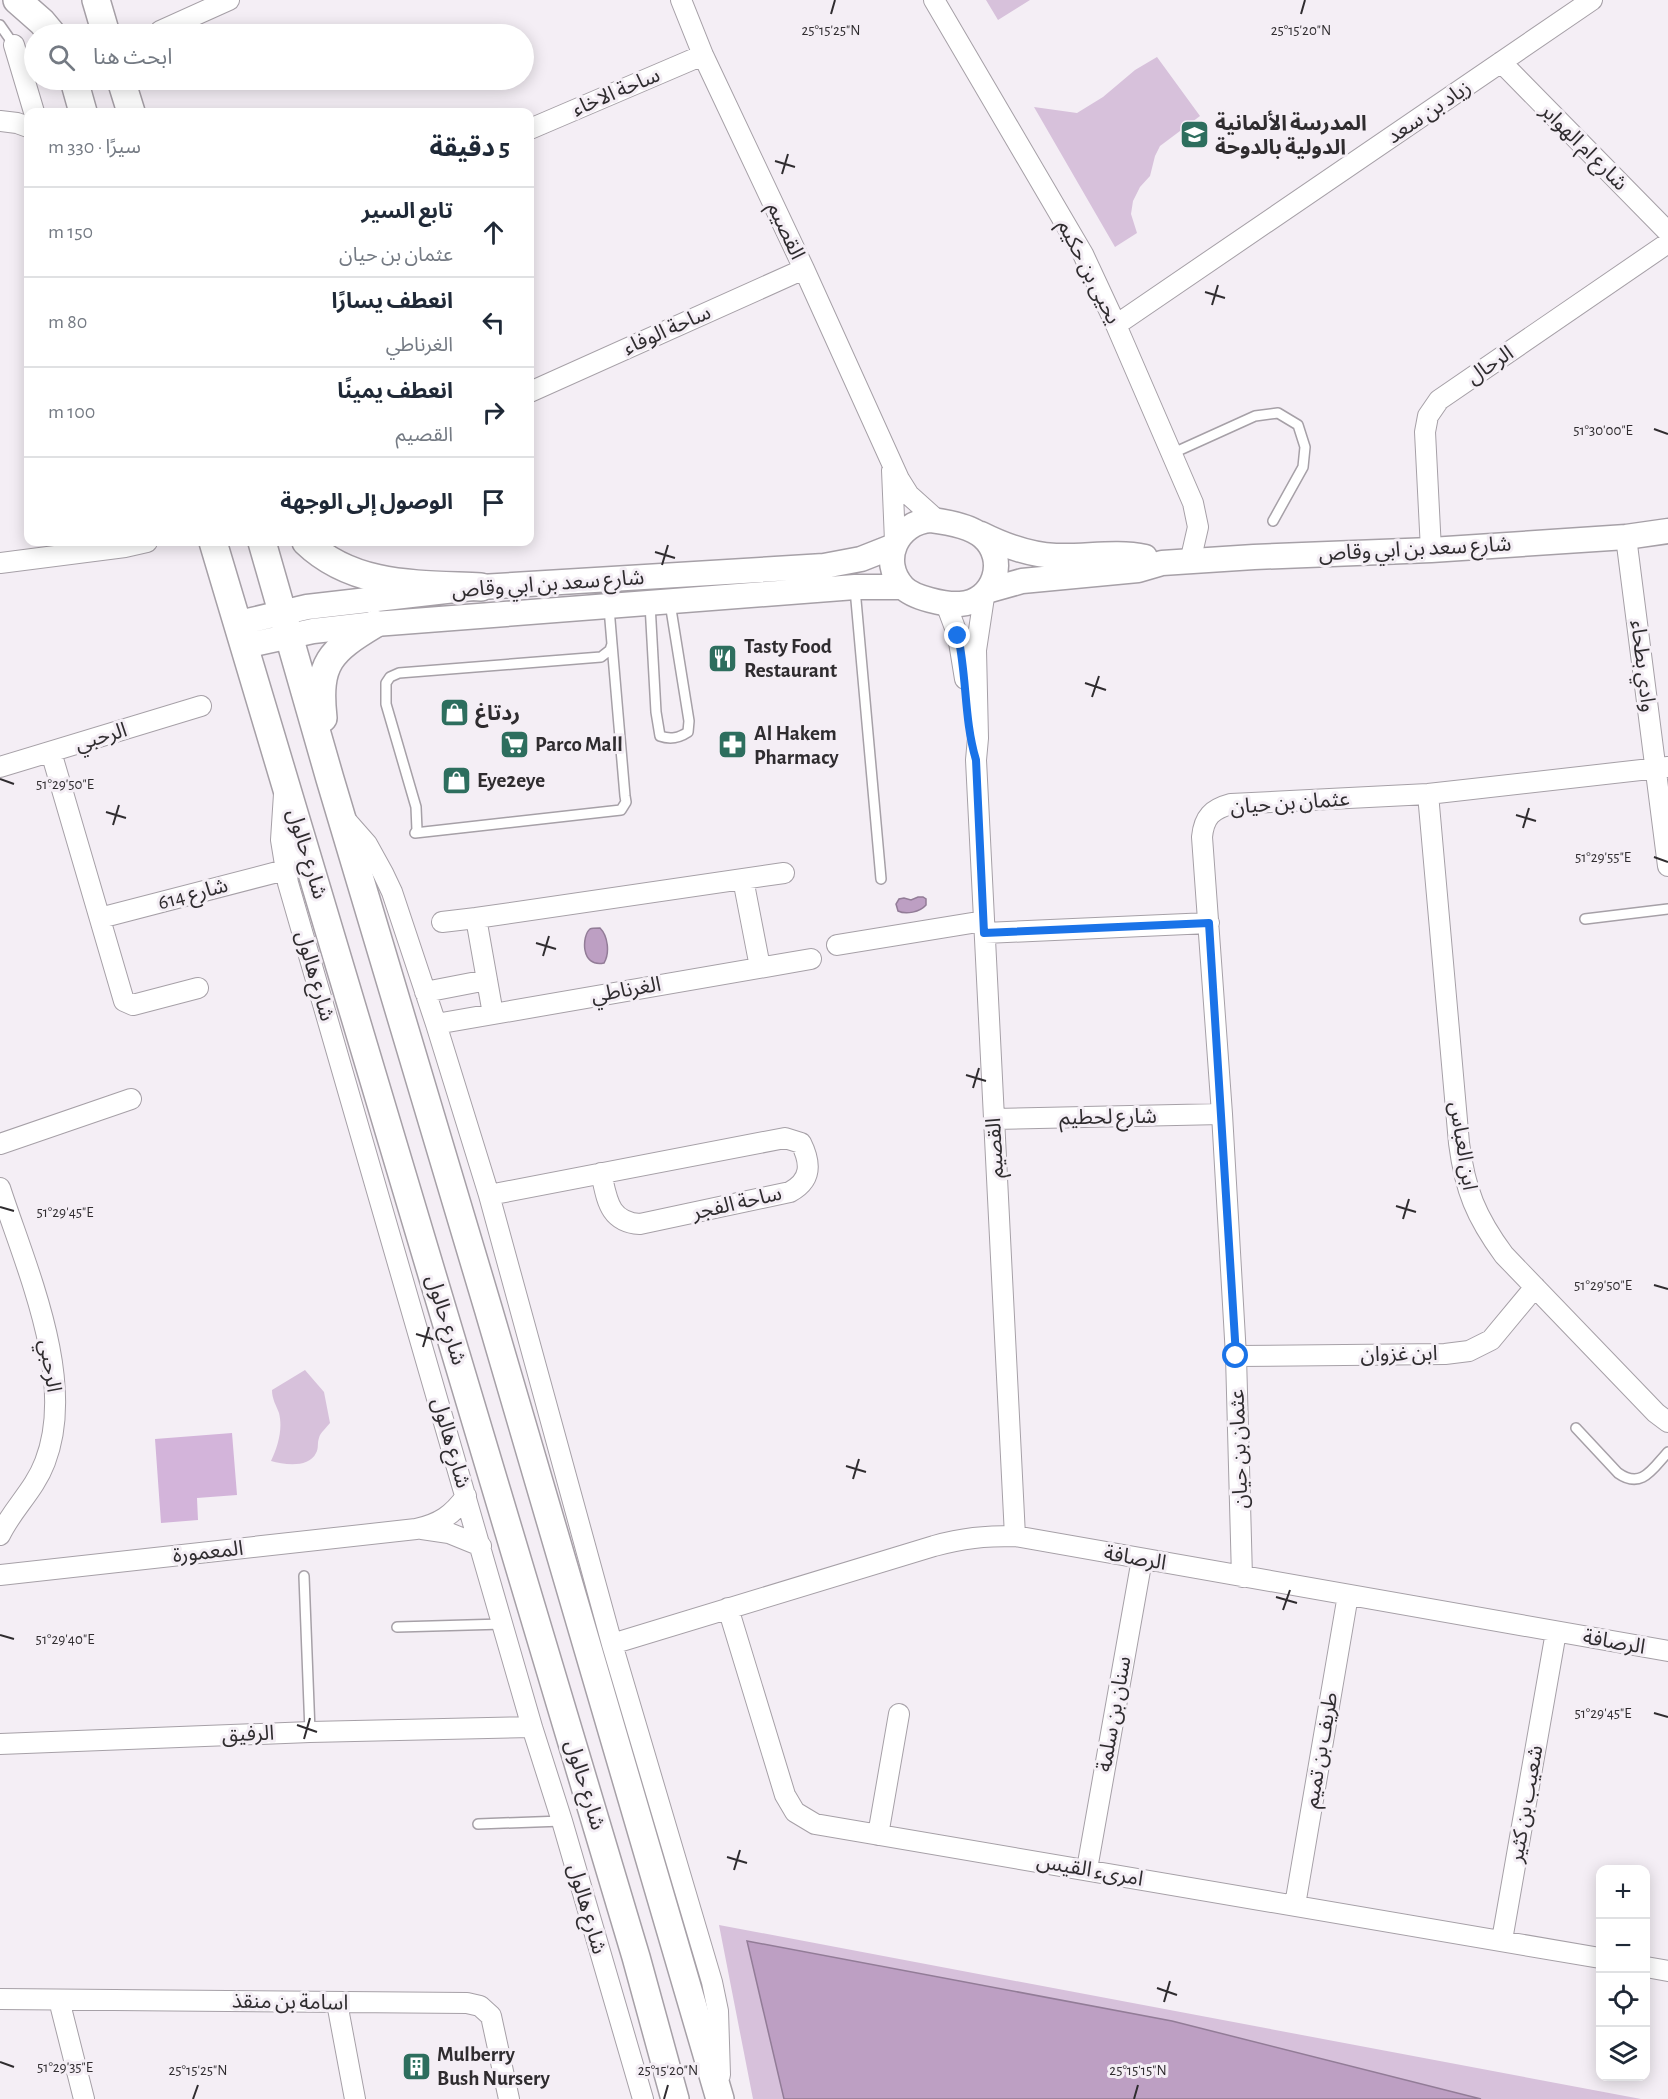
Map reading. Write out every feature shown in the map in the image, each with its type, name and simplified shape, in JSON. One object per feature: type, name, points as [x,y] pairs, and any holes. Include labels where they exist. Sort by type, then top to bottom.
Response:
[{"type":"main road","points":[[18,0],[44,24]]},
{"type":"main road","points":[[50,0],[58,24]]},
{"type":"main road","points":[[77,90],[82,108]]},
{"type":"main road","points":[[124,90],[130,108]]},
{"type":"main road","name":"شارع حالول","points":[[214,546],[636,1957],[675,2099]]},
{"type":"main road","name":"شارع حالول","points":[[263,546],[720,2099]]},
{"type":"main road","points":[[310,546],[347,569],[394,583],[481,587]]},
{"type":"main road","points":[[330,778],[321,694],[322,677],[329,660],[336,651],[349,639],[375,624]]},
{"type":"street","points":[[176,24],[229,0]]},
{"type":"street","name":"يحيى بن حكيم","points":[[934,0],[1083,254],[1116,325],[1193,503],[1198,527],[1190,562]]},
{"type":"street","name":"القصيم","points":[[687,2],[703,55],[804,269],[891,462],[909,495],[938,521]]},
{"type":"street","name":"زياد بن سعد","points":[[1116,325],[1501,62],[1583,3]]},
{"type":"street","points":[[14,45],[24,80]]},
{"type":"street","name":"ساحة الاخاء","points":[[534,127],[703,55]]},
{"type":"street","name":"شارع ام الهوابر","points":[[1501,62],[1668,232]]},
{"type":"street","points":[[27,90],[32,108]]},
{"type":"street","points":[[0,121],[24,126]]},
{"type":"street","name":"الرحال","points":[[1431,550],[1425,432],[1428,416],[1439,400],[1668,243]]},
{"type":"street","name":"ساحة الوفاء","points":[[534,390],[804,269]]},
{"type":"street","name":"القصيم","points":[[891,462],[895,501],[894,544]]},
{"type":"street","points":[[927,520],[938,521],[981,534],[988,542],[994,556],[995,572],[987,593],[968,604],[946,604],[903,587],[893,566],[894,544],[901,534],[914,524],[927,520]]},
{"type":"street","name":"شارع سعد بن ابي وقاص","points":[[987,593],[1022,581],[1138,570],[1162,563],[1431,550],[1626,537],[1668,531]]},
{"type":"street","name":"شارع سعد بن ابي وقاص","points":[[981,534],[1004,545],[1030,553],[1056,556],[1128,555],[1162,563]]},
{"type":"street","name":"وادي بطحاء","points":[[1626,537],[1662,768],[1668,866]]},
{"type":"street","name":"شارع سعد بن ابي وقاص","points":[[242,634],[481,587],[824,566],[861,559],[894,544]]},
{"type":"street","points":[[0,562],[114,546]]},
{"type":"street","name":"شارع سعد بن ابي وقاص","points":[[286,624],[375,624],[855,586],[903,587]]},
{"type":"street","name":"القصيم","points":[[987,593],[976,650],[978,738],[976,760],[1015,1536]]},
{"type":"street","name":"القصيم","points":[[946,604],[962,652],[970,739],[976,760]]},
{"type":"street","name":"الرحبي","points":[[0,767],[201,706]]},
{"type":"street","points":[[51,752],[124,1001],[133,1005],[198,988]]},
{"type":"street","name":"عثمان بن حيان","points":[[1242,1577],[1236,1356],[1222,1114],[1202,837],[1203,826],[1209,814],[1219,807],[1231,804],[1428,795],[1662,768]]},
{"type":"street","name":"شارع هالول","points":[[285,782],[281,840],[285,870],[532,1727],[562,1821],[643,2099]]},
{"type":"street","name":"ابن العباس","points":[[1428,795],[1463,1175],[1472,1202],[1487,1232],[1504,1255],[1656,1413],[1668,1422]]},
{"type":"street","points":[[341,815],[367,844],[392,892],[489,1195],[612,1644],[712,1982],[718,2022],[720,2099]]},
{"type":"street","name":"شارع 614","points":[[100,918],[285,870]]},
{"type":"street","points":[[442,922],[784,873]]},
{"type":"street","points":[[743,879],[760,967]]},
{"type":"street","points":[[476,918],[493,1014]]},
{"type":"street","points":[[837,945],[984,927],[1209,923]]},
{"type":"street","name":"الغرناطي","points":[[436,1024],[811,959]]},
{"type":"street","points":[[425,992],[487,980]]},
{"type":"street","points":[[0,1144],[131,1099]]},
{"type":"street","name":"شارع لحطيم","points":[[994,1119],[1222,1114]]},
{"type":"street","name":"ساحة الفجر","points":[[489,1195],[601,1173],[785,1138],[801,1143],[808,1156],[806,1178],[800,1186],[790,1192],[640,1224],[628,1224],[612,1212],[601,1173]]},
{"type":"street","name":"الرحبي","points":[[0,1188],[40,1312],[55,1372],[56,1393],[53,1434],[46,1460],[36,1484],[0,1535]]},
{"type":"street","name":"ابن غزوان","points":[[1236,1356],[1445,1354],[1469,1351],[1491,1340],[1535,1287]]},
{"type":"street","name":"المعمورة","points":[[0,1575],[416,1529],[431,1526],[445,1519],[457,1509],[466,1496]]},
{"type":"street","name":"المعمورة","points":[[416,1529],[450,1533],[481,1546]]},
{"type":"street","name":"الرصافة","points":[[612,1644],[968,1537],[1015,1536],[1668,1651]]},
{"type":"street","name":"سنان بن سلمة","points":[[1087,1869],[1142,1559]]},
{"type":"street","name":"طريف بن تميم","points":[[1295,1905],[1348,1595]]},
{"type":"street","name":"امرىء القيس","points":[[728,1608],[790,1805],[803,1819],[815,1824],[1596,1957]]},
{"type":"street","name":"شعيب بن كثير","points":[[1502,1940],[1556,1632]]},
{"type":"street","points":[[878,1835],[899,1714]]},
{"type":"street","name":"الرفيق","points":[[0,1744],[310,1732],[532,1727]]},
{"type":"street","points":[[1650,1968],[1668,1971]]},
{"type":"street","name":"اسامة بن منقذ","points":[[0,1999],[467,2003],[480,2006],[491,2016],[509,2099]]},
{"type":"street","points":[[59,2000],[84,2099]]},
{"type":"street","points":[[337,2002],[355,2099]]},
{"type":"lane","points":[[0,25],[14,45]]},
{"type":"lane","points":[[1171,454],[1255,416],[1278,413],[1298,425],[1305,447],[1303,467],[1273,521]]},
{"type":"lane","points":[[855,586],[880,879]]},
{"type":"lane","points":[[660,601],[689,721],[688,732],[680,737],[660,736],[656,712],[660,601]]},
{"type":"lane","points":[[609,605],[626,802],[621,810],[415,833],[418,824],[416,807],[386,704],[386,683],[390,677],[399,673],[601,657],[610,650],[612,644]]},
{"type":"lane","points":[[1585,919],[1668,909]]},
{"type":"lane","points":[[1576,1428],[1618,1473],[1626,1478],[1635,1480],[1644,1477],[1668,1452]]},
{"type":"lane","points":[[304,1576],[310,1732]]},
{"type":"lane","points":[[397,1627],[503,1624]]},
{"type":"lane","points":[[478,1824],[562,1821]]},
{"type":"shaded area","points":[[986,0],[1030,0],[998,20]]},
{"type":"shaded area","points":[[1157,57],[1200,116],[1160,146],[1150,176],[1140,187],[1133,201],[1131,214],[1137,233],[1115,247],[1034,107],[1077,113],[1103,97],[1135,70]]},
{"type":"shaded area","points":[[918,897],[926,899],[926,905],[909,913],[898,911],[896,904],[899,899],[911,900]]},
{"type":"shaded area","points":[[600,928],[606,940],[607,954],[604,963],[596,963],[587,956],[585,938],[590,929]]},
{"type":"shaded area","points":[[305,1370],[324,1392],[330,1423],[318,1440],[313,1458],[296,1464],[271,1461],[280,1431],[279,1413],[272,1390]]},
{"type":"shaded area","points":[[232,1433],[237,1495],[197,1498],[198,1520],[161,1523],[155,1439]]},
{"type":"shaded area","points":[[719,1925],[1641,2099],[753,2099]]},
{"type":"shaded area","points":[[747,1941],[1172,2021],[1481,2099],[784,2099]]},
{"type":"place","name":"المدرسة الألمانية الدولية بالدوحة","points":[[1194,135]]},
{"type":"place","name":"Tasty Food Restaurant","points":[[723,658]]},
{"type":"place","name":"ردتاغ","points":[[454,713]]},
{"type":"place","name":"Parco Mall","points":[[514,744]]},
{"type":"place","name":"Al Hakem Pharmacy","points":[[733,745]]},
{"type":"place","name":"Eye2eye","points":[[456,780]]},
{"type":"place","name":"Mulberry Bush Nursery","points":[[416,2066]]},
{"type":"route","points":[[958,636],[964,669],[970,739],[976,760],[984,933],[1209,923],[1236,1356]]}]
